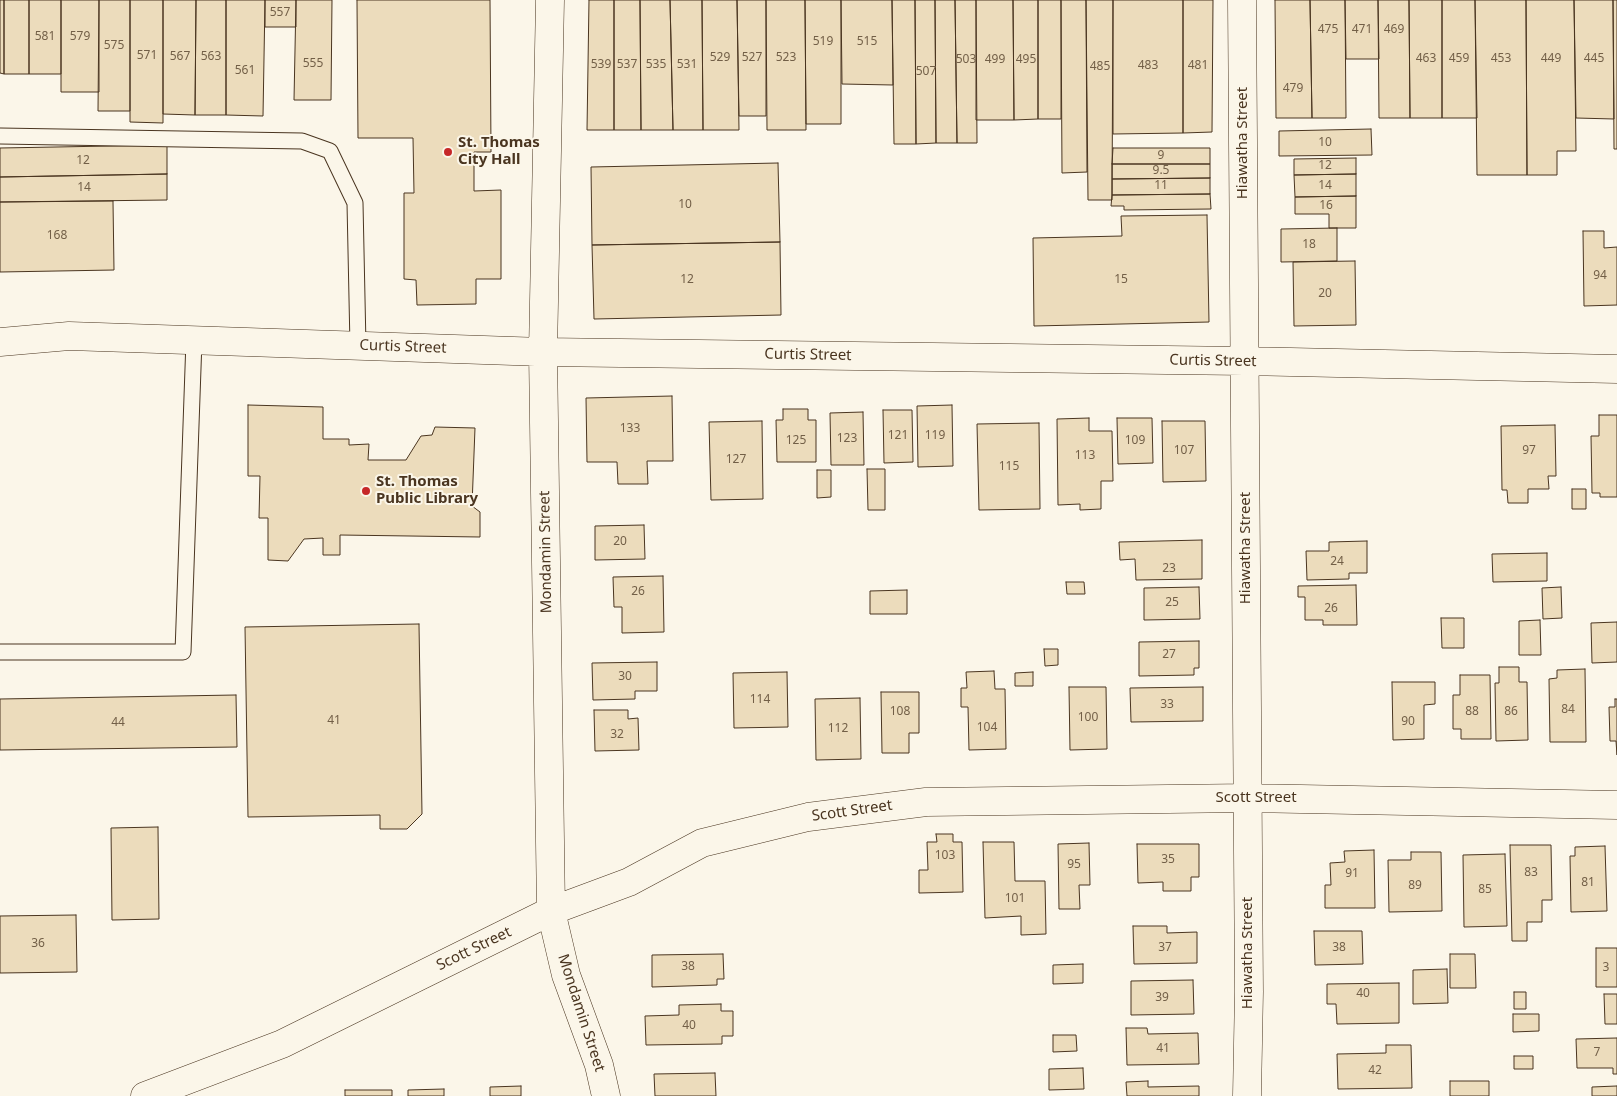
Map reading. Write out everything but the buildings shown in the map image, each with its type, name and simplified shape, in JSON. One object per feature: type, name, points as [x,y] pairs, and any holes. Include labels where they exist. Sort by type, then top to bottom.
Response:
[{"type":"street","name":"Mondamin Street","points":[[550,0],[543,352],[551,911],[566,976],[599,1065],[606,1096]]},
{"type":"street","name":"Hiawatha Street","points":[[1242,0],[1249,991],[1247,1096]]},
{"type":"street","name":"Curtis Street","points":[[0,342],[69,336],[543,352],[1617,368]]},
{"type":"street","name":"Scott Street","points":[[145,1096],[282,1044],[551,911],[629,882],[702,843],[808,817],[926,802],[1248,798],[1617,805]]},
{"type":"lane","points":[[0,136],[302,141],[330,151],[355,204],[358,346]]},
{"type":"lane","points":[[0,652],[183,652],[194,340]]},
{"type":"place","name":"St. Thomas City Hall","points":[[448,152]]},
{"type":"place","name":"St. Thomas Public Library","points":[[366,491]]}]
